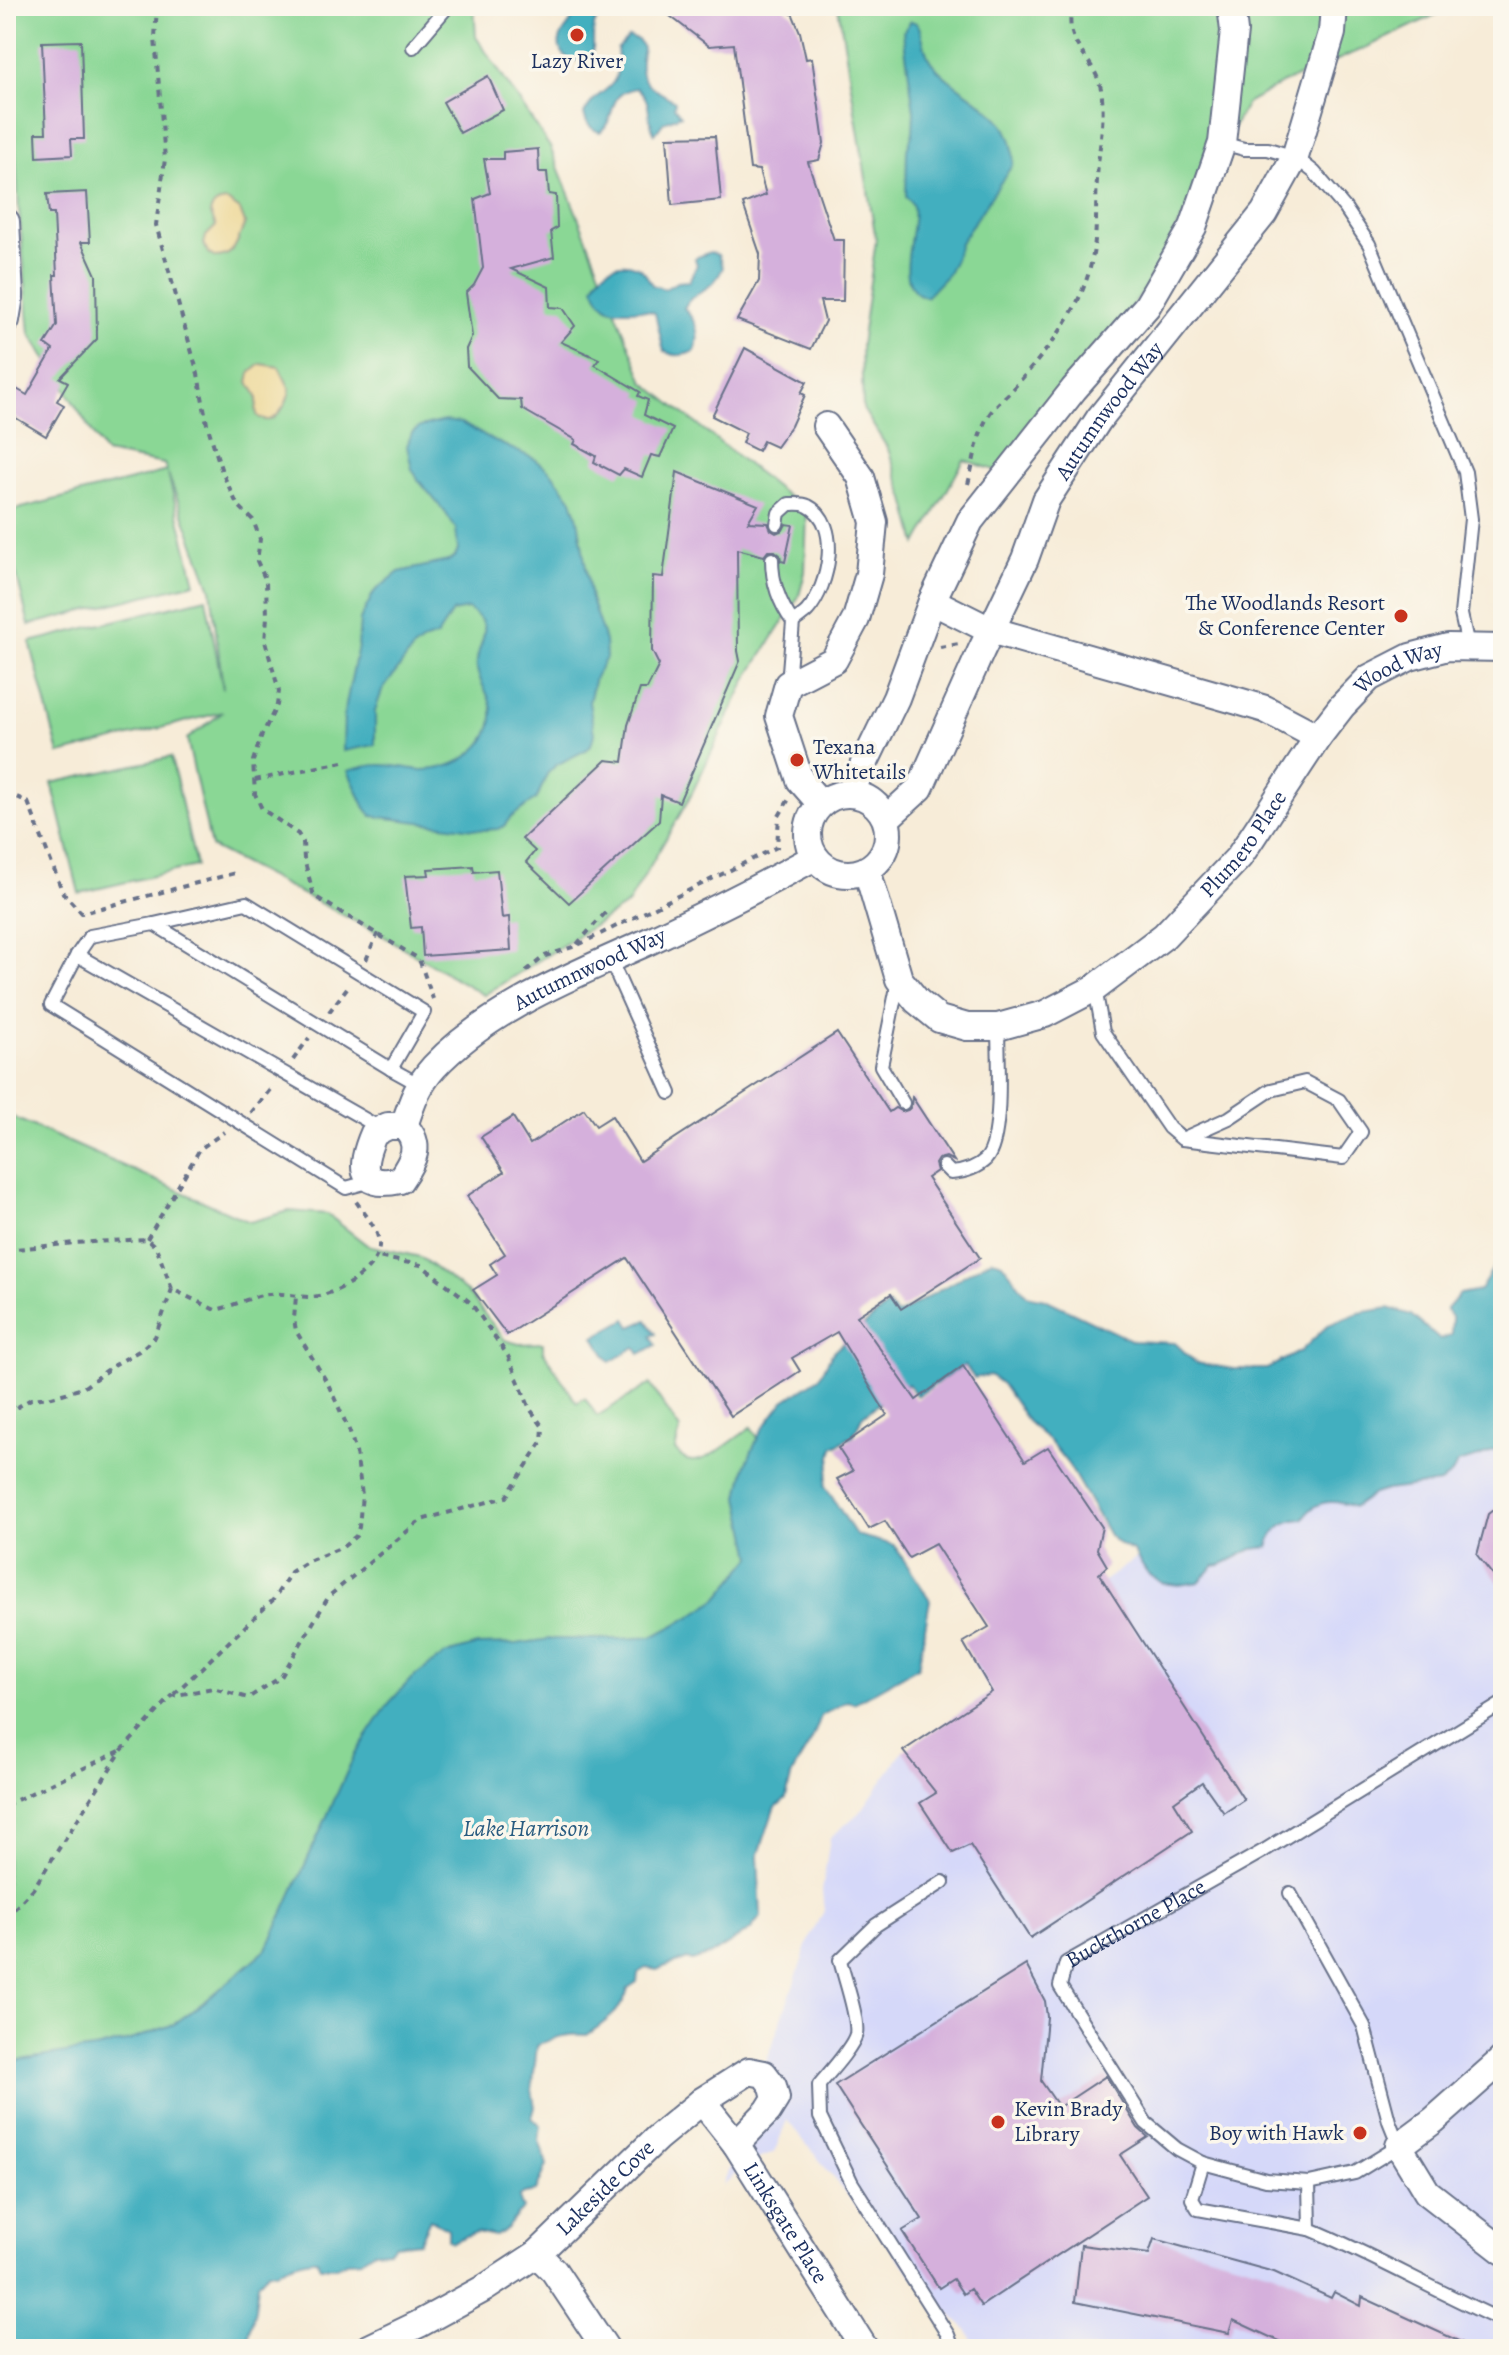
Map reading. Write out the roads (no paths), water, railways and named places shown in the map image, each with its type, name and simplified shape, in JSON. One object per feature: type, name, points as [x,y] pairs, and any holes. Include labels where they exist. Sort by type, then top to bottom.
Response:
[{"type":"street","name":"Autumnwood Way","points":[[850,793],[896,698],[932,601],[970,521],[1074,389],[1147,306],[1193,227],[1222,143],[1234,31],[1231,6]]},
{"type":"street","name":"Autumnwood Way","points":[[886,819],[920,788],[1025,559],[1046,500],[1099,419],[1264,213],[1295,157],[1332,33],[1334,6]]},
{"type":"street","points":[[6,222],[7,304]]},
{"type":"street","points":[[821,804],[800,780],[779,716],[788,684],[834,660],[856,619],[869,574],[874,522],[861,477],[826,426]]},
{"type":"street","points":[[932,601],[990,630],[1265,709],[1318,737]]},
{"type":"street","name":"Wood Way","points":[[1318,737],[1369,678],[1410,657],[1448,647],[1503,648]]},
{"type":"street","name":"Plumero Place","points":[[867,870],[899,979],[917,1001],[939,1019],[967,1027],[998,1027],[1045,1014],[1095,988],[1164,936],[1239,857],[1318,737]]},
{"type":"street","points":[[850,793],[878,807],[886,819],[888,830],[887,844],[878,861],[867,870],[845,874],[825,867],[815,857],[808,842],[808,828],[812,814],[821,804],[836,795],[850,793]]},
{"type":"street","name":"Autumnwood Way","points":[[372,1181],[364,1167],[365,1152],[374,1133],[393,1128],[434,1067],[465,1039],[507,1010],[737,900],[815,857]]},
{"type":"street","points":[[372,1181],[400,1180],[410,1166],[416,1144],[412,1134],[393,1128]]},
{"type":"street","name":"Buckthorne Place","points":[[1399,2146],[1434,2120],[1503,2059]]},
{"type":"street","name":"Lakeside Cove","points":[[367,2349],[459,2302],[537,2254],[657,2138],[702,2101],[749,2071],[764,2074],[773,2086],[776,2098],[768,2111],[736,2144]]},
{"type":"street","name":"Linksgate Place","points":[[702,2101],[736,2144],[865,2349]]},
{"type":"street","points":[[1399,2146],[1427,2192],[1503,2251]]},
{"type":"street","points":[[537,2254],[554,2271],[606,2349]]},
{"type":"lane","points":[[413,47],[448,6]]},
{"type":"lane","points":[[1222,143],[1244,149],[1268,149],[1295,157],[1314,172],[1345,208],[1369,244],[1465,472],[1471,519],[1461,614],[1468,646]]},
{"type":"lane","points":[[777,524],[779,513],[789,504],[807,505],[825,521],[830,551],[823,581],[809,609],[793,622]]},
{"type":"lane","points":[[772,559],[772,577],[784,610],[793,622],[788,684]]},
{"type":"lane","points":[[372,1181],[346,1188],[51,1005],[90,936],[246,903],[424,1012],[391,1069]]},
{"type":"lane","points":[[154,924],[420,1085]]},
{"type":"lane","points":[[77,955],[284,1072],[393,1128]]},
{"type":"lane","points":[[610,959],[670,1093]]},
{"type":"lane","points":[[899,979],[881,1066],[903,1103]]},
{"type":"lane","points":[[1095,988],[1103,1032],[1169,1128],[1182,1139],[1343,1158],[1361,1132],[1339,1100],[1305,1082],[1271,1090],[1229,1118],[1182,1139]]},
{"type":"lane","points":[[944,1166],[951,1173],[965,1172],[986,1159],[997,1130],[998,1027]]},
{"type":"lane","name":"Buckthorne Place","points":[[1399,2146],[1355,2173],[1309,2183],[1266,2180],[1203,2163],[1177,2149],[1146,2123],[1060,1986],[1066,1963],[1265,1850],[1503,1703]]},
{"type":"lane","points":[[943,1882],[876,1925],[840,1960],[856,2034],[819,2085],[820,2117],[852,2183],[948,2335],[953,2349]]},
{"type":"lane","points":[[1290,1893],[1364,2026],[1389,2121],[1399,2146]]},
{"type":"lane","points":[[1203,2163],[1192,2199],[1198,2209],[1310,2229],[1352,2246],[1503,2321]]},
{"type":"lane","points":[[1309,2183],[1310,2229]]},
{"type":"water","name":"Lazy River","points":[[567,6],[577,6],[576,12],[584,16],[595,6],[610,6],[596,22],[593,51],[583,59],[568,58],[560,47],[562,35],[572,20]]},
{"type":"water","points":[[911,21],[920,28],[932,63],[997,117],[1012,145],[1013,164],[960,243],[948,274],[926,297],[915,291],[907,271],[914,217],[913,206],[906,197],[907,150],[913,132],[914,111],[903,32]]},
{"type":"water","points":[[629,37],[638,40],[643,48],[641,68],[646,81],[675,101],[674,107],[681,115],[664,122],[655,134],[646,98],[637,88],[620,95],[606,126],[600,132],[589,126],[584,114],[613,82],[618,64],[617,49]]},
{"type":"water","points":[[710,252],[718,255],[723,267],[714,282],[692,297],[684,308],[692,318],[697,333],[695,351],[687,354],[675,355],[664,351],[655,313],[612,309],[600,299],[594,287],[605,271],[616,265],[628,264],[638,267],[652,285],[665,289],[677,282],[689,281],[697,265],[695,258]]},
{"type":"water","points":[[444,421],[461,423],[535,459],[551,472],[572,500],[591,599],[605,641],[606,658],[595,677],[589,702],[594,734],[591,745],[556,765],[547,774],[537,798],[498,829],[482,830],[372,816],[365,808],[348,771],[378,765],[434,769],[460,761],[480,745],[491,723],[492,709],[477,669],[483,623],[468,609],[452,612],[437,636],[413,649],[382,691],[375,711],[375,745],[343,751],[344,714],[360,620],[374,592],[399,572],[448,561],[455,557],[458,550],[456,529],[419,481],[412,469],[407,446],[412,433],[420,427]]},
{"type":"water","name":"Lake Harrison","points":[[1503,1253],[1503,1446],[1457,1463],[1452,1474],[1440,1483],[1386,1490],[1373,1494],[1354,1507],[1332,1502],[1319,1504],[1303,1519],[1281,1526],[1268,1547],[1252,1549],[1214,1566],[1199,1582],[1179,1585],[1162,1583],[1147,1573],[1133,1551],[1109,1535],[1068,1464],[1028,1422],[1002,1384],[990,1375],[974,1378],[965,1365],[917,1396],[908,1384],[874,1407],[862,1417],[853,1436],[833,1447],[825,1486],[856,1535],[894,1545],[930,1600],[918,1667],[854,1703],[847,1701],[821,1716],[812,1740],[792,1773],[786,1798],[774,1809],[758,1857],[761,1916],[750,1930],[711,1955],[692,1961],[687,1959],[657,1970],[647,1968],[638,1973],[637,1982],[628,1988],[618,2010],[587,2035],[561,2036],[537,2046],[532,2118],[541,2126],[539,2140],[547,2165],[536,2191],[524,2193],[519,2198],[523,2209],[508,2226],[495,2236],[476,2232],[452,2242],[448,2240],[448,2229],[430,2219],[419,2242],[374,2251],[361,2260],[348,2261],[336,2267],[321,2267],[317,2259],[312,2259],[295,2262],[276,2272],[268,2271],[258,2283],[246,2349],[6,2349],[6,2062],[99,2048],[174,2024],[267,1949],[355,1754],[389,1703],[412,1678],[444,1655],[477,1645],[550,1639],[652,1637],[718,1598],[752,1557],[739,1497],[746,1464],[761,1431],[784,1401],[819,1378],[833,1352],[888,1305],[897,1315],[992,1259],[1002,1263],[1027,1295],[1045,1299],[1133,1341],[1175,1343],[1196,1363],[1233,1369],[1267,1369],[1301,1351],[1328,1325],[1359,1313],[1389,1308],[1411,1315],[1440,1340],[1451,1335],[1452,1318],[1446,1310],[1460,1294],[1480,1290]]},
{"type":"water","points":[[626,1319],[631,1327],[647,1320],[656,1334],[651,1336],[656,1345],[640,1354],[635,1347],[610,1362],[594,1337]]},
{"type":"place","name":"Lazy River","points":[[577,35]]},
{"type":"place","name":"The Woodlands Resort & Conference Center","points":[[1401,616]]},
{"type":"place","name":"Texana Whitetails","points":[[797,760]]},
{"type":"place","name":"Kevin Brady Library","points":[[998,2122]]},
{"type":"place","name":"Boy with Hawk","points":[[1360,2133]]}]
